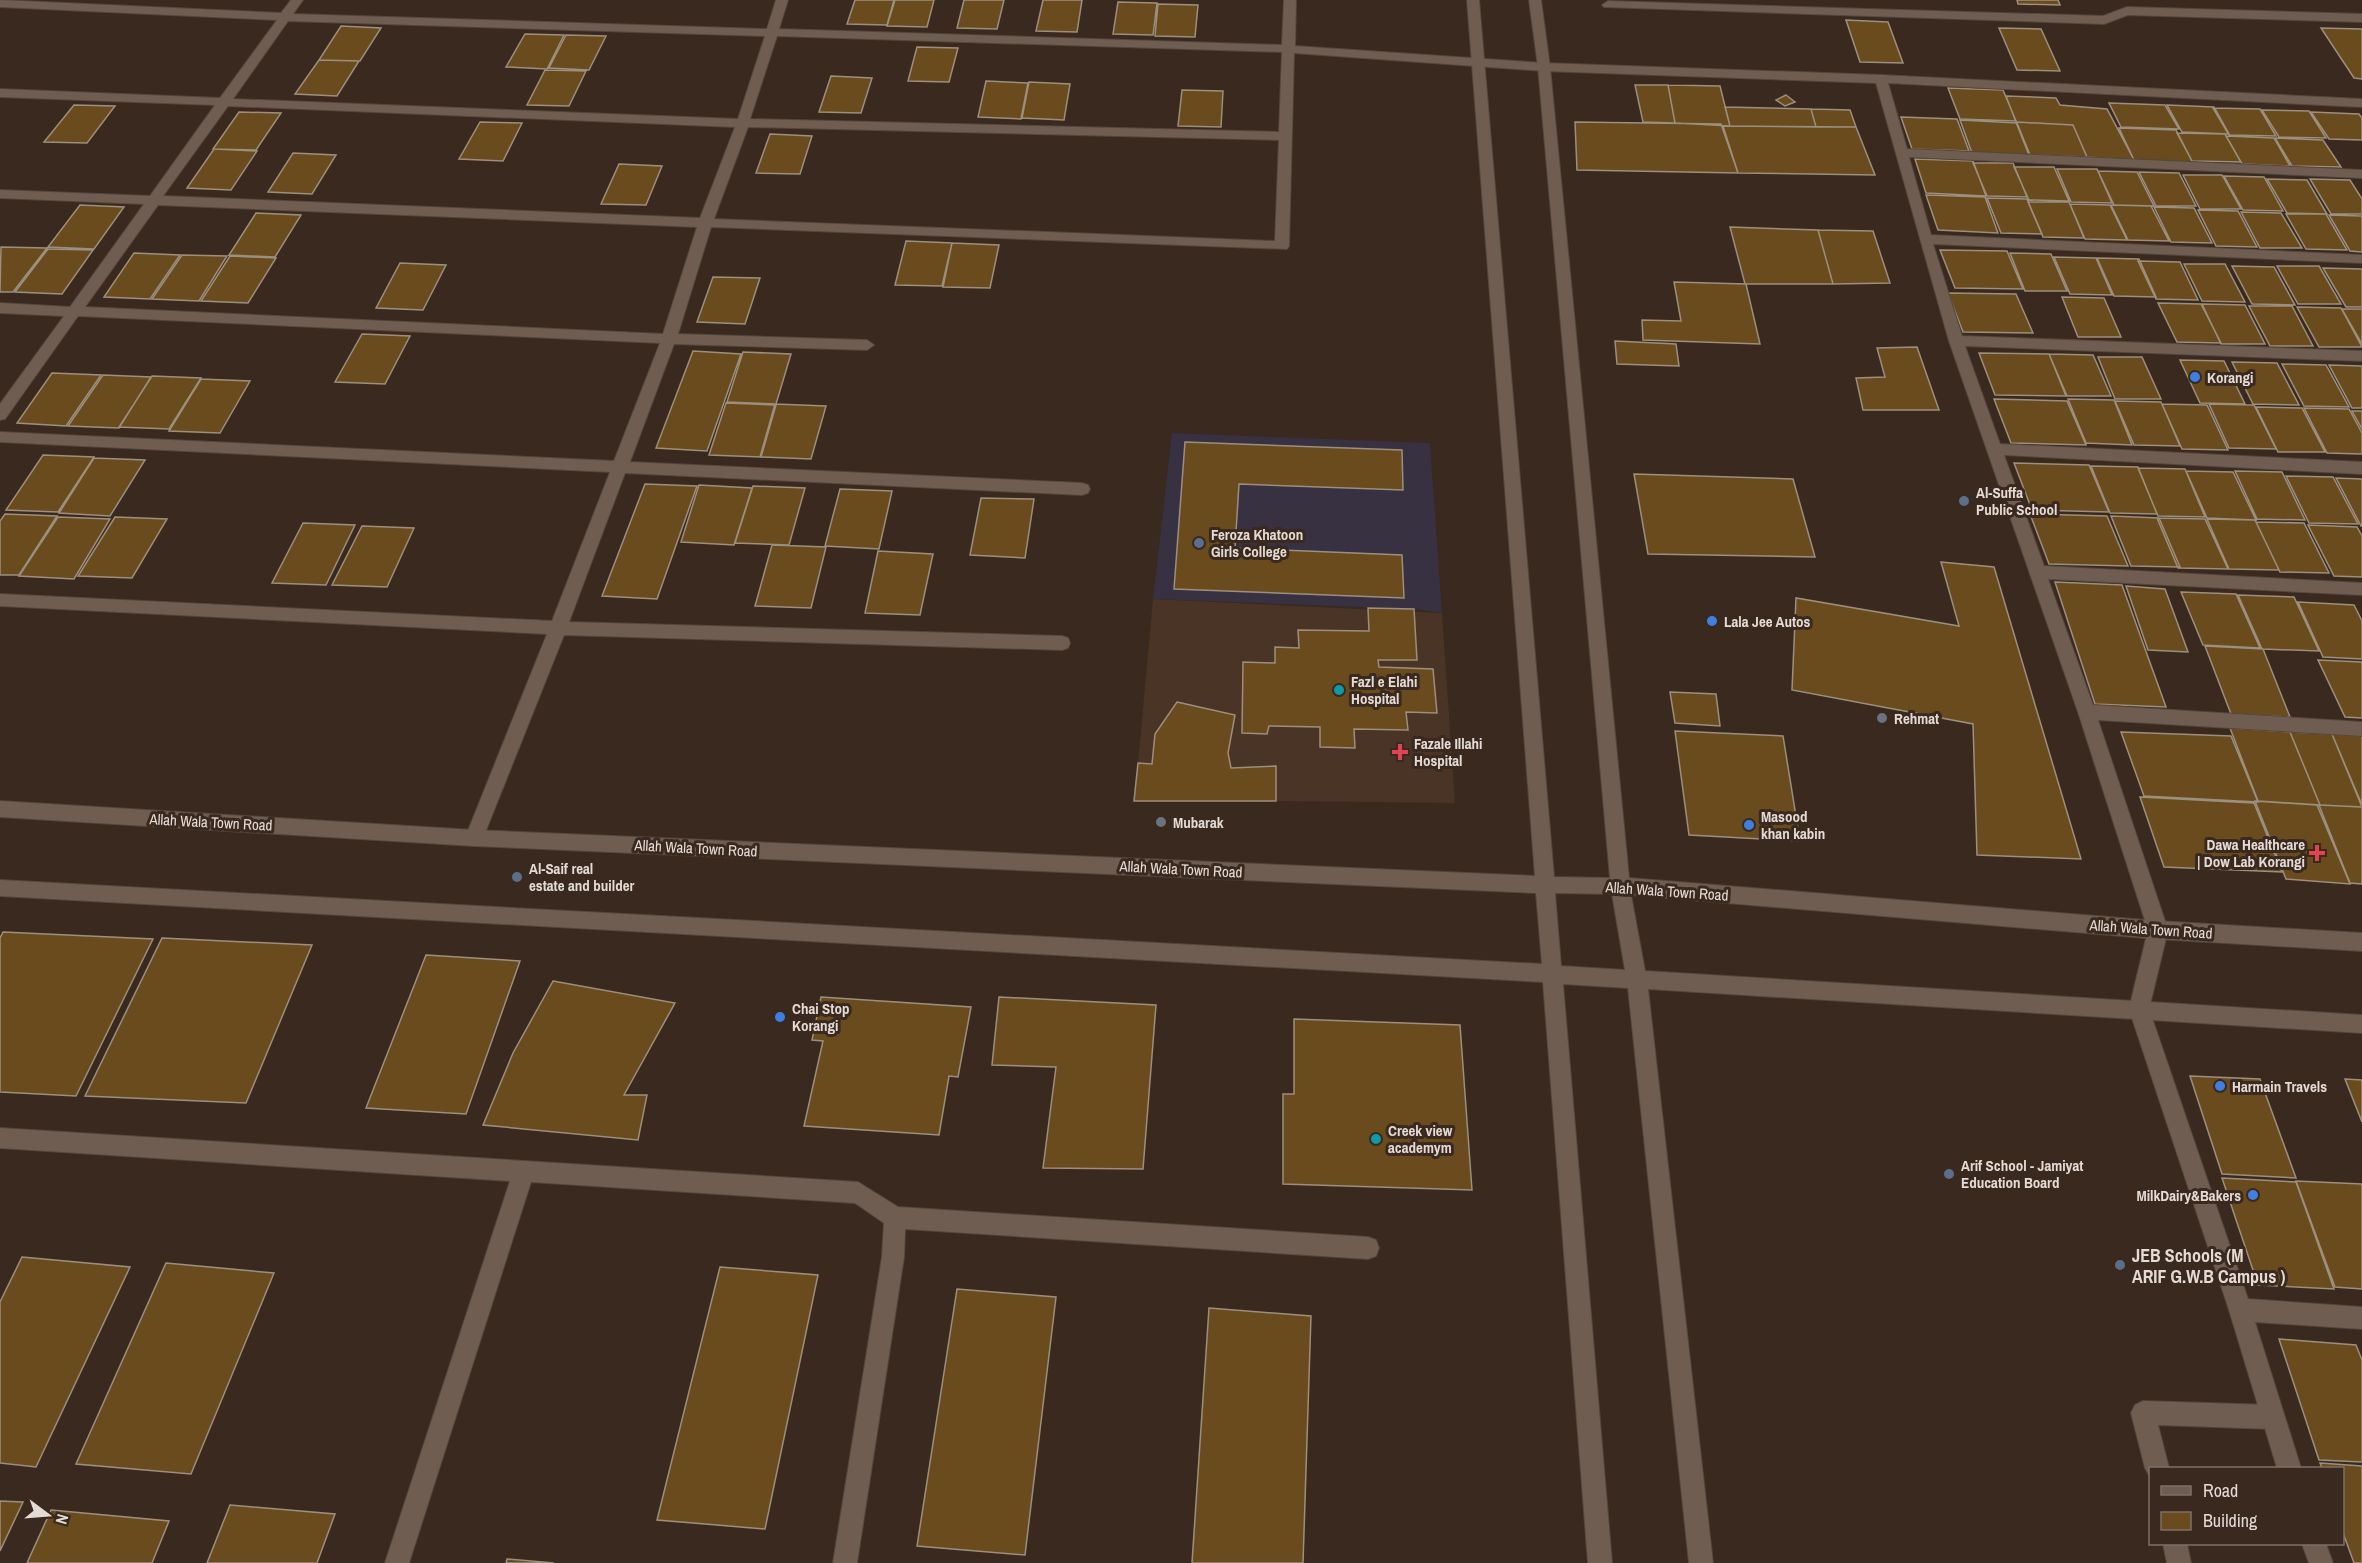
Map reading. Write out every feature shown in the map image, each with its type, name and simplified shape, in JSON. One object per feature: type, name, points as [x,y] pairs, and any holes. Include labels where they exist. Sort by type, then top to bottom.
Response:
[{"type":"street","points":[[0,415],[297,0]]},
{"type":"street","points":[[474,838],[558,628],[669,339],[706,221],[742,123],[782,0]]},
{"type":"street","points":[[0,194],[1282,246],[1290,0]]},
{"type":"street","points":[[1473,0],[1554,974],[1600,1563]]},
{"type":"street","points":[[1535,0],[1544,67],[1620,886],[1637,981],[1701,1563]]},
{"type":"street","points":[[0,3],[284,17],[1288,49],[1544,67],[1881,79],[2362,103]]},
{"type":"street","points":[[1608,4],[2104,20],[2124,6],[2362,18]]},
{"type":"street","points":[[1881,79],[1925,239],[1956,340],[2087,712],[2158,930],[2139,1009],[2240,1310],[2289,1467]]},
{"type":"street","points":[[0,93],[742,123],[1285,136]]},
{"type":"street","points":[[1902,153],[2362,174]]},
{"type":"street","points":[[1925,239],[2362,260]]},
{"type":"street","points":[[0,308],[669,339],[867,345]]},
{"type":"street","points":[[1956,340],[2362,357]]},
{"type":"street","points":[[0,437],[1082,489]]},
{"type":"street","points":[[1996,449],[2362,468]]},
{"type":"street","points":[[2039,572],[2362,589]]},
{"type":"street","points":[[0,600],[558,628],[1062,643]]},
{"type":"street","points":[[2087,712],[2362,729]]},
{"type":"street","name":"Allah Wala Town Road","points":[[0,810],[474,838],[1546,885],[1620,886],[2158,930],[2362,942]]},
{"type":"street","points":[[0,888],[1554,974],[1637,981],[2362,1024]]},
{"type":"street","points":[[0,1138],[858,1193],[895,1218],[1368,1248]]},
{"type":"street","points":[[397,1563],[524,1172]]},
{"type":"street","points":[[845,1563],[892,1257],[895,1218]]},
{"type":"street","points":[[2240,1310],[2362,1318]]},
{"type":"street","points":[[2157,1467],[2143,1413],[2272,1417]]},
{"type":"street","points":[[2175,1545],[2180,1563]]},
{"type":"street","points":[[2314,1545],[2321,1563]]},
{"type":"shaded area","points":[[1172,433],[1430,443],[1442,613],[1414,609],[1153,599]]},
{"type":"shaded area","points":[[1153,599],[1442,613],[1455,803],[1276,801],[1275,766],[1231,768],[1228,753],[1235,715],[1177,702],[1155,734],[1152,764],[1138,763]]},
{"type":"building","points":[[855,0],[894,0],[887,25],[847,24]]},
{"type":"building","points":[[895,0],[934,0],[927,27],[887,26]]},
{"type":"building","points":[[964,0],[1004,0],[997,29],[957,28]]},
{"type":"building","points":[[1043,0],[1082,0],[1077,32],[1036,31]]},
{"type":"building","points":[[2017,0],[2058,0],[2060,5],[2018,4]]},
{"type":"building","points":[[1118,2],[1157,3],[1153,35],[1113,34]]},
{"type":"building","points":[[1158,4],[1198,5],[1195,37],[1155,36]]},
{"type":"building","points":[[1846,20],[1888,22],[1903,63],[1860,62]]},
{"type":"building","points":[[341,26],[381,28],[360,61],[319,60]]},
{"type":"building","points":[[1999,28],[2041,29],[2060,71],[2017,70]]},
{"type":"building","points":[[2321,28],[2362,29],[2362,79],[2354,78]]},
{"type":"building","points":[[525,34],[564,35],[547,69],[506,67]]},
{"type":"building","points":[[566,35],[606,36],[589,70],[549,68]]},
{"type":"building","points":[[917,47],[958,48],[949,82],[908,81]]},
{"type":"building","points":[[319,60],[359,61],[337,96],[295,94]]},
{"type":"building","points":[[545,70],[586,71],[569,106],[527,105]]},
{"type":"building","points":[[831,76],[872,78],[861,113],[819,112]]},
{"type":"building","points":[[986,81],[1028,83],[1021,119],[978,117]]},
{"type":"building","points":[[1029,82],[1070,84],[1064,120],[1022,118]]},
{"type":"building","points":[[1635,85],[1668,85],[1675,123],[1643,122]]},
{"type":"building","points":[[1668,85],[1720,86],[1730,126],[1675,123]]},
{"type":"building","points":[[1948,88],[2003,90],[2016,121],[1960,119]]},
{"type":"building","points":[[1182,90],[1223,91],[1221,127],[1178,126]]},
{"type":"building","points":[[1786,95],[1795,102],[1785,106],[1776,100]]},
{"type":"building","points":[[2006,96],[2056,98],[2060,105],[2107,109],[2134,160],[2087,157],[2073,125],[2016,122]]},
{"type":"building","points":[[2109,103],[2165,105],[2179,129],[2121,127]]},
{"type":"building","points":[[74,105],[115,106],[87,143],[44,142]]},
{"type":"building","points":[[2167,105],[2214,107],[2229,134],[2182,132]]},
{"type":"building","points":[[1725,107],[1811,109],[1816,127],[1730,126]]},
{"type":"building","points":[[2213,108],[2260,109],[2276,136],[2229,135]]},
{"type":"building","points":[[1811,109],[1850,110],[1856,127],[1816,127]]},
{"type":"building","points":[[2262,110],[2309,111],[2326,138],[2279,137]]},
{"type":"building","points":[[239,112],[281,113],[256,150],[213,149]]},
{"type":"building","points":[[2311,112],[2359,114],[2362,118],[2362,140],[2329,139]]},
{"type":"building","points":[[1901,117],[1957,119],[1969,151],[1912,149]]},
{"type":"building","points":[[1960,120],[2017,123],[2030,155],[1972,153]]},
{"type":"building","points":[[480,122],[522,123],[503,161],[459,159]]},
{"type":"building","points":[[1575,122],[1721,124],[1738,173],[1577,170]]},
{"type":"building","points":[[2016,122],[2073,125],[2087,157],[2029,155]]},
{"type":"building","points":[[1723,126],[1856,127],[1875,175],[1738,173]]},
{"type":"building","points":[[2119,128],[2176,130],[2193,163],[2134,160]]},
{"type":"building","points":[[2177,133],[2225,134],[2241,162],[2192,161]]},
{"type":"building","points":[[770,134],[812,136],[800,174],[756,173]]},
{"type":"building","points":[[2226,136],[2274,138],[2290,166],[2242,164]]},
{"type":"building","points":[[2275,138],[2323,140],[2341,167],[2292,166]]},
{"type":"building","points":[[214,149],[257,151],[231,190],[187,188]]},
{"type":"building","points":[[293,153],[336,155],[312,194],[268,192]]},
{"type":"building","points":[[1915,159],[1973,161],[1986,196],[1926,193]]},
{"type":"building","points":[[1973,163],[2013,163],[2027,197],[1987,196]]},
{"type":"building","points":[[619,164],[662,166],[646,205],[601,204]]},
{"type":"building","points":[[2014,167],[2054,167],[2069,201],[2029,200]]},
{"type":"building","points":[[2057,169],[2097,169],[2112,203],[2071,202]]},
{"type":"building","points":[[2098,171],[2137,172],[2154,206],[2114,205]]},
{"type":"building","points":[[2139,172],[2179,173],[2196,206],[2156,206]]},
{"type":"building","points":[[2183,175],[2222,175],[2241,209],[2200,209]]},
{"type":"building","points":[[2224,176],[2264,177],[2283,211],[2243,210]]},
{"type":"building","points":[[2267,179],[2307,180],[2327,214],[2287,213]]},
{"type":"building","points":[[2310,179],[2350,180],[2362,199],[2362,214],[2331,214]]},
{"type":"building","points":[[1926,195],[1985,197],[1998,233],[1938,230]]},
{"type":"building","points":[[1987,198],[2027,199],[2042,234],[2001,233]]},
{"type":"building","points":[[2028,202],[2069,202],[2084,238],[2043,237]]},
{"type":"building","points":[[2070,204],[2110,205],[2127,240],[2085,239]]},
{"type":"building","points":[[80,205],[124,207],[94,249],[48,247]]},
{"type":"building","points":[[2111,205],[2151,206],[2169,241],[2128,240]]},
{"type":"building","points":[[2154,207],[2194,208],[2212,243],[2171,242]]},
{"type":"building","points":[[2198,210],[2238,211],[2257,247],[2216,246]]},
{"type":"building","points":[[2241,212],[2281,213],[2302,248],[2260,248]]},
{"type":"building","points":[[256,213],[301,215],[275,257],[229,255]]},
{"type":"building","points":[[2286,214],[2326,214],[2347,250],[2306,249]]},
{"type":"building","points":[[2329,215],[2362,216],[2362,252],[2350,251]]},
{"type":"building","points":[[1730,227],[1818,230],[1833,284],[1745,284]]},
{"type":"building","points":[[1818,230],[1873,231],[1890,283],[1833,284]]},
{"type":"building","points":[[906,241],[952,243],[942,286],[895,285]]},
{"type":"building","points":[[952,243],[999,245],[990,288],[943,287]]},
{"type":"building","points":[[1,247],[47,248],[13,292],[0,292]]},
{"type":"building","points":[[48,249],[93,250],[62,294],[15,292]]},
{"type":"building","points":[[1940,250],[2007,251],[2023,289],[1955,288]]},
{"type":"building","points":[[134,253],[180,255],[150,299],[104,297]]},
{"type":"building","points":[[2010,253],[2051,254],[2067,291],[2025,291]]},
{"type":"building","points":[[182,255],[227,256],[199,301],[152,299]]},
{"type":"building","points":[[230,256],[276,258],[248,303],[201,301]]},
{"type":"building","points":[[2054,257],[2096,258],[2112,295],[2070,294]]},
{"type":"building","points":[[2097,258],[2139,259],[2156,297],[2114,296]]},
{"type":"building","points":[[2138,261],[2180,262],[2198,300],[2156,299]]},
{"type":"building","points":[[400,263],[446,265],[423,310],[376,308]]},
{"type":"building","points":[[2184,264],[2225,264],[2245,302],[2202,301]]},
{"type":"building","points":[[2232,266],[2274,267],[2295,305],[2252,304]]},
{"type":"building","points":[[2277,266],[2319,266],[2341,304],[2298,304]]},
{"type":"building","points":[[2323,268],[2362,269],[2362,307],[2346,307]]},
{"type":"building","points":[[713,277],[760,278],[745,324],[697,322]]},
{"type":"building","points":[[1674,282],[1746,284],[1760,344],[1643,340],[1642,320],[1681,321]]},
{"type":"building","points":[[1948,293],[2016,294],[2033,333],[1963,332]]},
{"type":"building","points":[[2062,297],[2104,298],[2121,337],[2078,337]]},
{"type":"building","points":[[2158,303],[2201,304],[2221,343],[2177,342]]},
{"type":"building","points":[[2202,304],[2245,305],[2265,344],[2221,344]]},
{"type":"building","points":[[2249,306],[2292,306],[2313,346],[2270,346]]},
{"type":"building","points":[[2297,307],[2341,308],[2362,347],[2319,347]]},
{"type":"building","points":[[2342,309],[2362,309],[2362,344]]},
{"type":"building","points":[[362,334],[410,336],[385,384],[335,382]]},
{"type":"building","points":[[1615,341],[1676,344],[1679,366],[1617,364]]},
{"type":"building","points":[[1917,347],[1939,410],[1863,410],[1856,378],[1885,377],[1877,348]]},
{"type":"building","points":[[693,351],[741,354],[707,451],[656,448]]},
{"type":"building","points":[[743,352],[791,354],[776,404],[727,402]]},
{"type":"building","points":[[1979,353],[2049,354],[2067,396],[1995,395]]},
{"type":"building","points":[[2049,354],[2093,355],[2111,396],[2066,396]]},
{"type":"building","points":[[2098,357],[2142,357],[2161,399],[2115,399]]},
{"type":"building","points":[[2180,360],[2224,361],[2245,404],[2200,403]]},
{"type":"building","points":[[2232,362],[2277,363],[2299,405],[2253,404]]},
{"type":"building","points":[[2282,364],[2326,365],[2349,407],[2304,406]]},
{"type":"building","points":[[2329,365],[2362,366],[2362,408],[2352,408]]},
{"type":"building","points":[[52,373],[101,375],[66,426],[17,423]]},
{"type":"building","points":[[103,375],[151,377],[119,428],[68,426]]},
{"type":"building","points":[[152,376],[201,378],[169,429],[119,427]]},
{"type":"building","points":[[201,379],[250,381],[220,433],[169,431]]},
{"type":"building","points":[[1994,399],[2067,401],[2086,445],[2011,443]]},
{"type":"building","points":[[2068,399],[2114,400],[2132,445],[2086,443]]},
{"type":"building","points":[[2115,401],[2161,402],[2180,446],[2134,445]]},
{"type":"building","points":[[726,403],[776,405],[761,457],[709,455]]},
{"type":"building","points":[[775,404],[826,406],[811,459],[760,457]]},
{"type":"building","points":[[2162,404],[2207,405],[2228,450],[2182,449]]},
{"type":"building","points":[[2209,404],[2254,405],[2276,449],[2229,448]]},
{"type":"building","points":[[2256,407],[2302,408],[2325,452],[2278,452]]},
{"type":"building","points":[[2304,408],[2349,409],[2362,433],[2362,454],[2327,453]]},
{"type":"building","points":[[2352,411],[2362,411],[2362,429]]},
{"type":"building","points":[[1185,442],[1402,450],[1403,490],[1239,484],[1235,548],[1402,555],[1404,598],[1174,589]]},
{"type":"building","points":[[43,455],[94,457],[58,512],[6,510]]},
{"type":"building","points":[[94,458],[145,460],[110,516],[59,513]]},
{"type":"building","points":[[2014,463],[2089,465],[2109,512],[2032,510]]},
{"type":"building","points":[[2091,466],[2138,467],[2157,514],[2110,513]]},
{"type":"building","points":[[2138,468],[2185,469],[2205,517],[2158,516]]},
{"type":"building","points":[[2186,471],[2233,472],[2256,520],[2207,518]]},
{"type":"building","points":[[2235,471],[2282,472],[2305,520],[2257,519]]},
{"type":"building","points":[[1634,474],[1793,479],[1815,557],[1648,554]]},
{"type":"building","points":[[2286,476],[2333,477],[2358,524],[2309,523]]},
{"type":"building","points":[[2336,478],[2362,479],[2362,526],[2361,526]]},
{"type":"building","points":[[645,484],[697,486],[657,599],[602,596]]},
{"type":"building","points":[[699,485],[752,488],[734,545],[681,542]]},
{"type":"building","points":[[753,486],[805,488],[789,545],[735,543]]},
{"type":"building","points":[[840,489],[892,491],[879,549],[825,546]]},
{"type":"building","points":[[981,498],[1034,499],[1025,558],[970,555]]},
{"type":"building","points":[[5,514],[57,516],[19,575],[0,575],[0,521]]},
{"type":"building","points":[[2030,514],[2107,516],[2128,566],[2049,564]]},
{"type":"building","points":[[2111,516],[2159,518],[2180,567],[2131,566]]},
{"type":"building","points":[[58,517],[110,519],[74,579],[19,576]]},
{"type":"building","points":[[115,517],[167,519],[132,578],[78,576]]},
{"type":"building","points":[[2157,518],[2205,519],[2228,569],[2178,568]]},
{"type":"building","points":[[2207,519],[2255,520],[2279,570],[2229,569]]},
{"type":"building","points":[[2256,522],[2304,523],[2329,573],[2280,572]]},
{"type":"building","points":[[303,523],[355,525],[326,585],[272,583]]},
{"type":"building","points":[[2308,525],[2357,527],[2362,536],[2362,577],[2334,576]]},
{"type":"building","points":[[362,526],[414,528],[387,587],[332,585]]},
{"type":"building","points":[[772,545],[826,547],[811,608],[755,606]]},
{"type":"building","points":[[878,551],[933,554],[920,615],[865,613]]},
{"type":"building","points":[[1941,562],[1994,567],[2081,859],[1977,855],[1973,724],[1792,690],[1796,598],[1959,626]]},
{"type":"building","points":[[2055,582],[2122,585],[2166,707],[2095,704]]},
{"type":"building","points":[[2126,586],[2165,589],[2188,652],[2148,650]]},
{"type":"building","points":[[2181,592],[2236,594],[2260,648],[2203,645]]},
{"type":"building","points":[[2238,595],[2294,597],[2319,651],[2262,649]]},
{"type":"building","points":[[2298,602],[2354,605],[2362,621],[2362,659],[2323,657]]},
{"type":"building","name":"Fazl e Elahi Hospital","points":[[1368,608],[1414,609],[1417,660],[1378,660],[1379,667],[1433,669],[1437,713],[1406,712],[1408,730],[1354,729],[1355,748],[1320,747],[1320,727],[1269,726],[1267,734],[1242,733],[1243,662],[1275,663],[1275,647],[1299,648],[1298,630],[1369,631]]},
{"type":"building","points":[[2205,646],[2263,649],[2290,717],[2231,714]]},
{"type":"building","points":[[2318,660],[2362,662],[2362,718],[2345,717]]},
{"type":"building","points":[[1670,692],[1716,694],[1720,726],[1675,723]]},
{"type":"building","points":[[1177,702],[1235,715],[1228,753],[1231,768],[1276,766],[1276,801],[1134,801],[1138,763],[1152,764],[1155,734]]},
{"type":"building","points":[[2230,728],[2290,732],[2320,805],[2258,801]]},
{"type":"building","points":[[1675,731],[1783,736],[1800,841],[1689,835]]},
{"type":"building","points":[[2121,732],[2231,736],[2258,802],[2144,796]]},
{"type":"building","points":[[2290,732],[2332,734],[2362,807],[2320,805]]},
{"type":"building","points":[[2332,734],[2362,736],[2362,805]]},
{"type":"building","points":[[2140,797],[2254,803],[2282,872],[2164,867]]},
{"type":"building","points":[[2255,801],[2317,805],[2350,884],[2286,879]]},
{"type":"building","points":[[2319,805],[2362,807],[2362,884],[2350,883]]},
{"type":"building","points":[[3,932],[153,939],[76,1096],[0,1092],[0,938]]},
{"type":"building","points":[[162,938],[312,945],[246,1103],[85,1096]]},
{"type":"building","points":[[426,955],[520,961],[466,1114],[366,1108]]},
{"type":"building","points":[[553,981],[675,1003],[624,1095],[647,1095],[638,1140],[483,1125],[513,1053]]},
{"type":"building","points":[[821,997],[971,1007],[958,1077],[949,1076],[939,1135],[804,1126],[823,1041],[812,1040]]},
{"type":"building","points":[[999,997],[1156,1005],[1143,1169],[1043,1168],[1056,1067],[992,1065]]},
{"type":"building","name":"Creek view academym","points":[[1294,1019],[1460,1025],[1472,1190],[1283,1184],[1283,1094],[1294,1094]]},
{"type":"building","points":[[2190,1076],[2260,1079],[2296,1178],[2222,1174]]},
{"type":"building","points":[[2345,1079],[2362,1080],[2362,1122]]},
{"type":"building","points":[[2222,1178],[2296,1182],[2334,1289],[2258,1285]]},
{"type":"building","points":[[2296,1181],[2362,1184],[2362,1289],[2335,1287]]},
{"type":"building","points":[[22,1257],[130,1267],[36,1467],[0,1463],[0,1302]]},
{"type":"building","points":[[166,1263],[274,1273],[191,1474],[76,1464]]},
{"type":"building","points":[[720,1267],[818,1275],[765,1529],[657,1520]]},
{"type":"building","points":[[957,1289],[1056,1297],[1025,1555],[917,1546]]},
{"type":"building","points":[[1209,1308],[1311,1316],[1303,1563],[1192,1563]]},
{"type":"building","points":[[2279,1339],[2356,1345],[2362,1360],[2362,1462],[2319,1460]]},
{"type":"building","points":[[2320,1463],[2362,1466],[2362,1563],[2354,1563],[2344,1536],[2344,1467],[2322,1467]]},
{"type":"building","points":[[0,1501],[23,1502],[0,1551]]},
{"type":"building","points":[[230,1505],[335,1514],[317,1563],[207,1563]]},
{"type":"building","points":[[51,1510],[169,1521],[152,1563],[27,1563]]},
{"type":"building","points":[[507,1559],[554,1563],[506,1563]]},
{"type":"place","name":"Korangi","points":[[2195,377]]},
{"type":"place","name":"Al-Suffa Public School","points":[[1964,501]]},
{"type":"place","name":"Feroza Khatoon Girls College","points":[[1199,543]]},
{"type":"place","name":"Lala Jee Autos","points":[[1712,621]]},
{"type":"place","name":"Fazl e Elahi Hospital","points":[[1339,690]]},
{"type":"place","name":"Rehmat","points":[[1882,718]]},
{"type":"place","name":"Fazale Illahi Hospital","points":[[1400,752]]},
{"type":"place","name":"Mubarak","points":[[1161,822]]},
{"type":"place","name":"Masood khan kabin","points":[[1749,825]]},
{"type":"place","name":"Dawa Healthcare | Dow Lab Korangi","points":[[2317,853]]},
{"type":"place","name":"Al-Saif real estate and builder","points":[[517,877]]},
{"type":"place","name":"Chai Stop Korangi","points":[[780,1017]]},
{"type":"place","name":"Harmain Travels","points":[[2220,1086]]},
{"type":"place","name":"Creek view academym","points":[[1376,1139]]},
{"type":"place","name":"Arif School - Jamiyat Education Board","points":[[1949,1174]]},
{"type":"place","name":"MilkDairy&Bakers","points":[[2253,1195]]},
{"type":"place","name":"JEB Schools (M ARIF G.W.B Campus )","points":[[2120,1265]]}]
